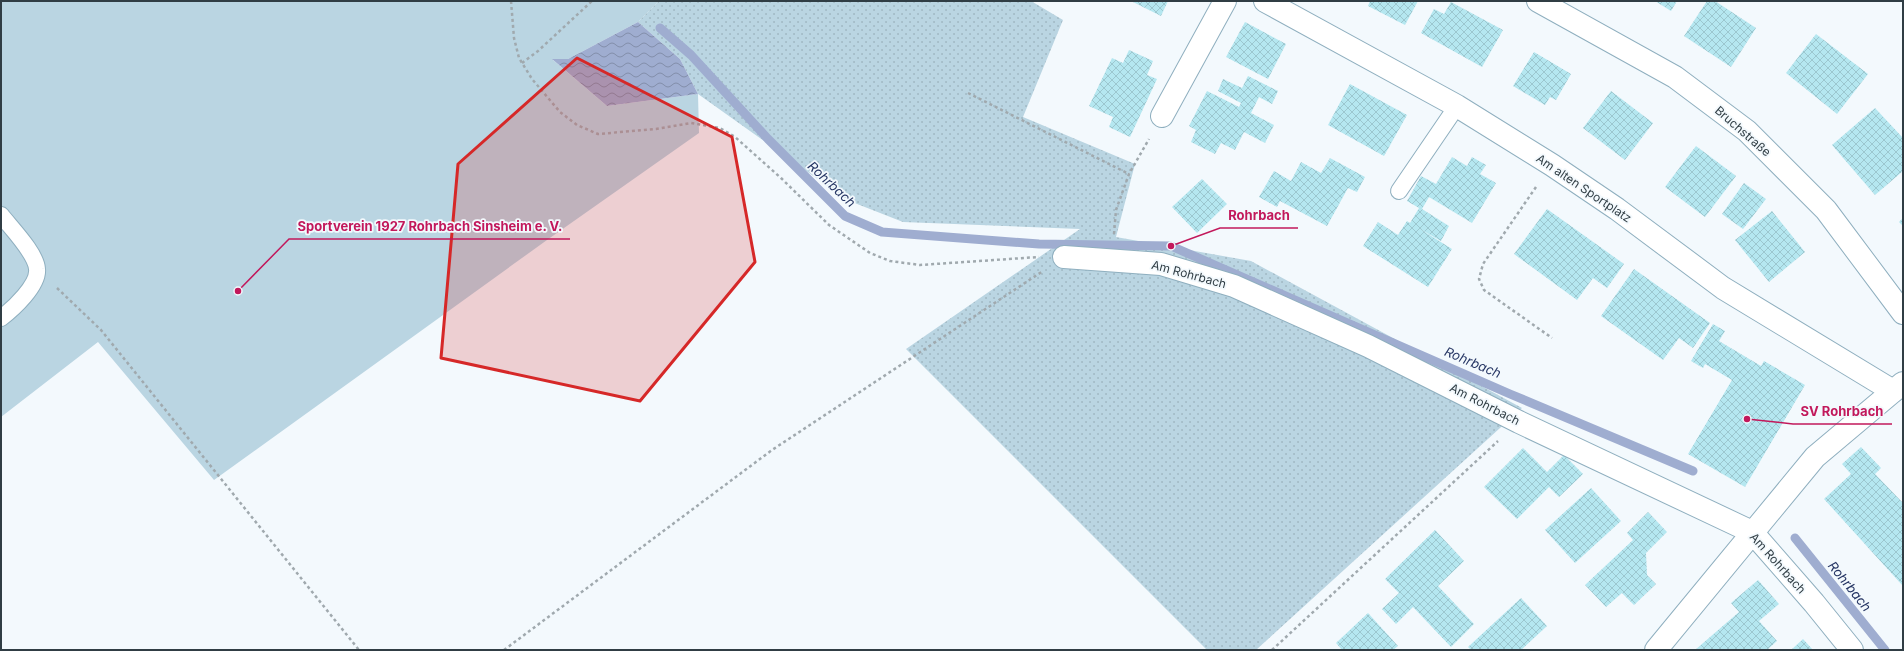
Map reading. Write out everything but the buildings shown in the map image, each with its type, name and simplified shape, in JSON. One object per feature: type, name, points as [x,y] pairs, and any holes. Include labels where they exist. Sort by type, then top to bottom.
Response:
[{"type":"street","points":[[1162,116],[1225,1]]},
{"type":"street","name":"Am alten Sportplatz","points":[[1265,1],[1457,106],[1552,165],[1617,210],[1723,288],[1898,387]]},
{"type":"street","name":"Bruchstraße","points":[[1538,1],[1675,77],[1747,131],[1826,210],[1903,313]]},
{"type":"street","name":"Am Rohrbach","points":[[1064,257],[1161,264],[1234,286],[1368,346],[1518,422],[1752,532],[1814,603],[1852,650]]},
{"type":"street","points":[[1656,650],[1815,457],[1898,387]]},
{"type":"lane","points":[[1398,190],[1457,106]]},
{"type":"lane","points":[[1,215],[33,257],[38,270],[32,285],[18,303],[1,318]]},
{"type":"path","points":[[511,1],[514,38],[519,58],[532,79],[560,112],[577,125],[598,134],[656,129],[691,123],[720,128],[735,137],[782,178],[806,204],[830,225],[870,253],[890,261],[920,265],[1064,257]]},
{"type":"path","points":[[522,63],[538,51],[592,1]]},
{"type":"path","points":[[968,93],[1129,174]]},
{"type":"path","points":[[1114,235],[1116,210],[1129,174],[1162,116]]},
{"type":"path","points":[[1552,165],[1483,264],[1479,279],[1484,290],[1552,338]]},
{"type":"path","points":[[504,650],[772,450],[1064,257]]},
{"type":"path","points":[[38,270],[101,330],[359,650]]},
{"type":"path","points":[[1272,650],[1518,422]]},
{"type":"highlighted area","points":[[577,58],[732,137],[755,262],[640,401],[441,358],[458,164]]},
{"type":"shaded area","points":[[1,1],[659,1],[638,22],[568,59],[553,60],[607,106],[698,94],[699,133],[547,240],[214,480],[98,342],[1,417]]},
{"type":"shaded area","points":[[659,1],[1031,1],[1063,20],[1023,117],[1135,164],[1116,237],[1251,261],[1522,408],[1256,650],[1207,650],[906,349],[1080,229],[903,222],[847,200],[698,94],[680,59],[638,22]]},
{"type":"water","points":[[638,22],[680,59],[698,94],[607,106],[552,59],[568,59]]},
{"type":"waterway","name":"Rohrbach","points":[[660,28],[691,55],[768,139],[845,216],[882,232],[1039,244],[1171,246],[1510,394],[1693,471]]},
{"type":"waterway","name":"Rohrbach","points":[[1795,538],[1885,650]]},
{"type":"place","name":"Rohrbach","points":[[1171,246]]},
{"type":"place","name":"Sportverein 1927 Rohrbach Sinsheim e. V.","points":[[238,291]]},
{"type":"place","name":"SV Rohrbach","points":[[1747,419]]}]
